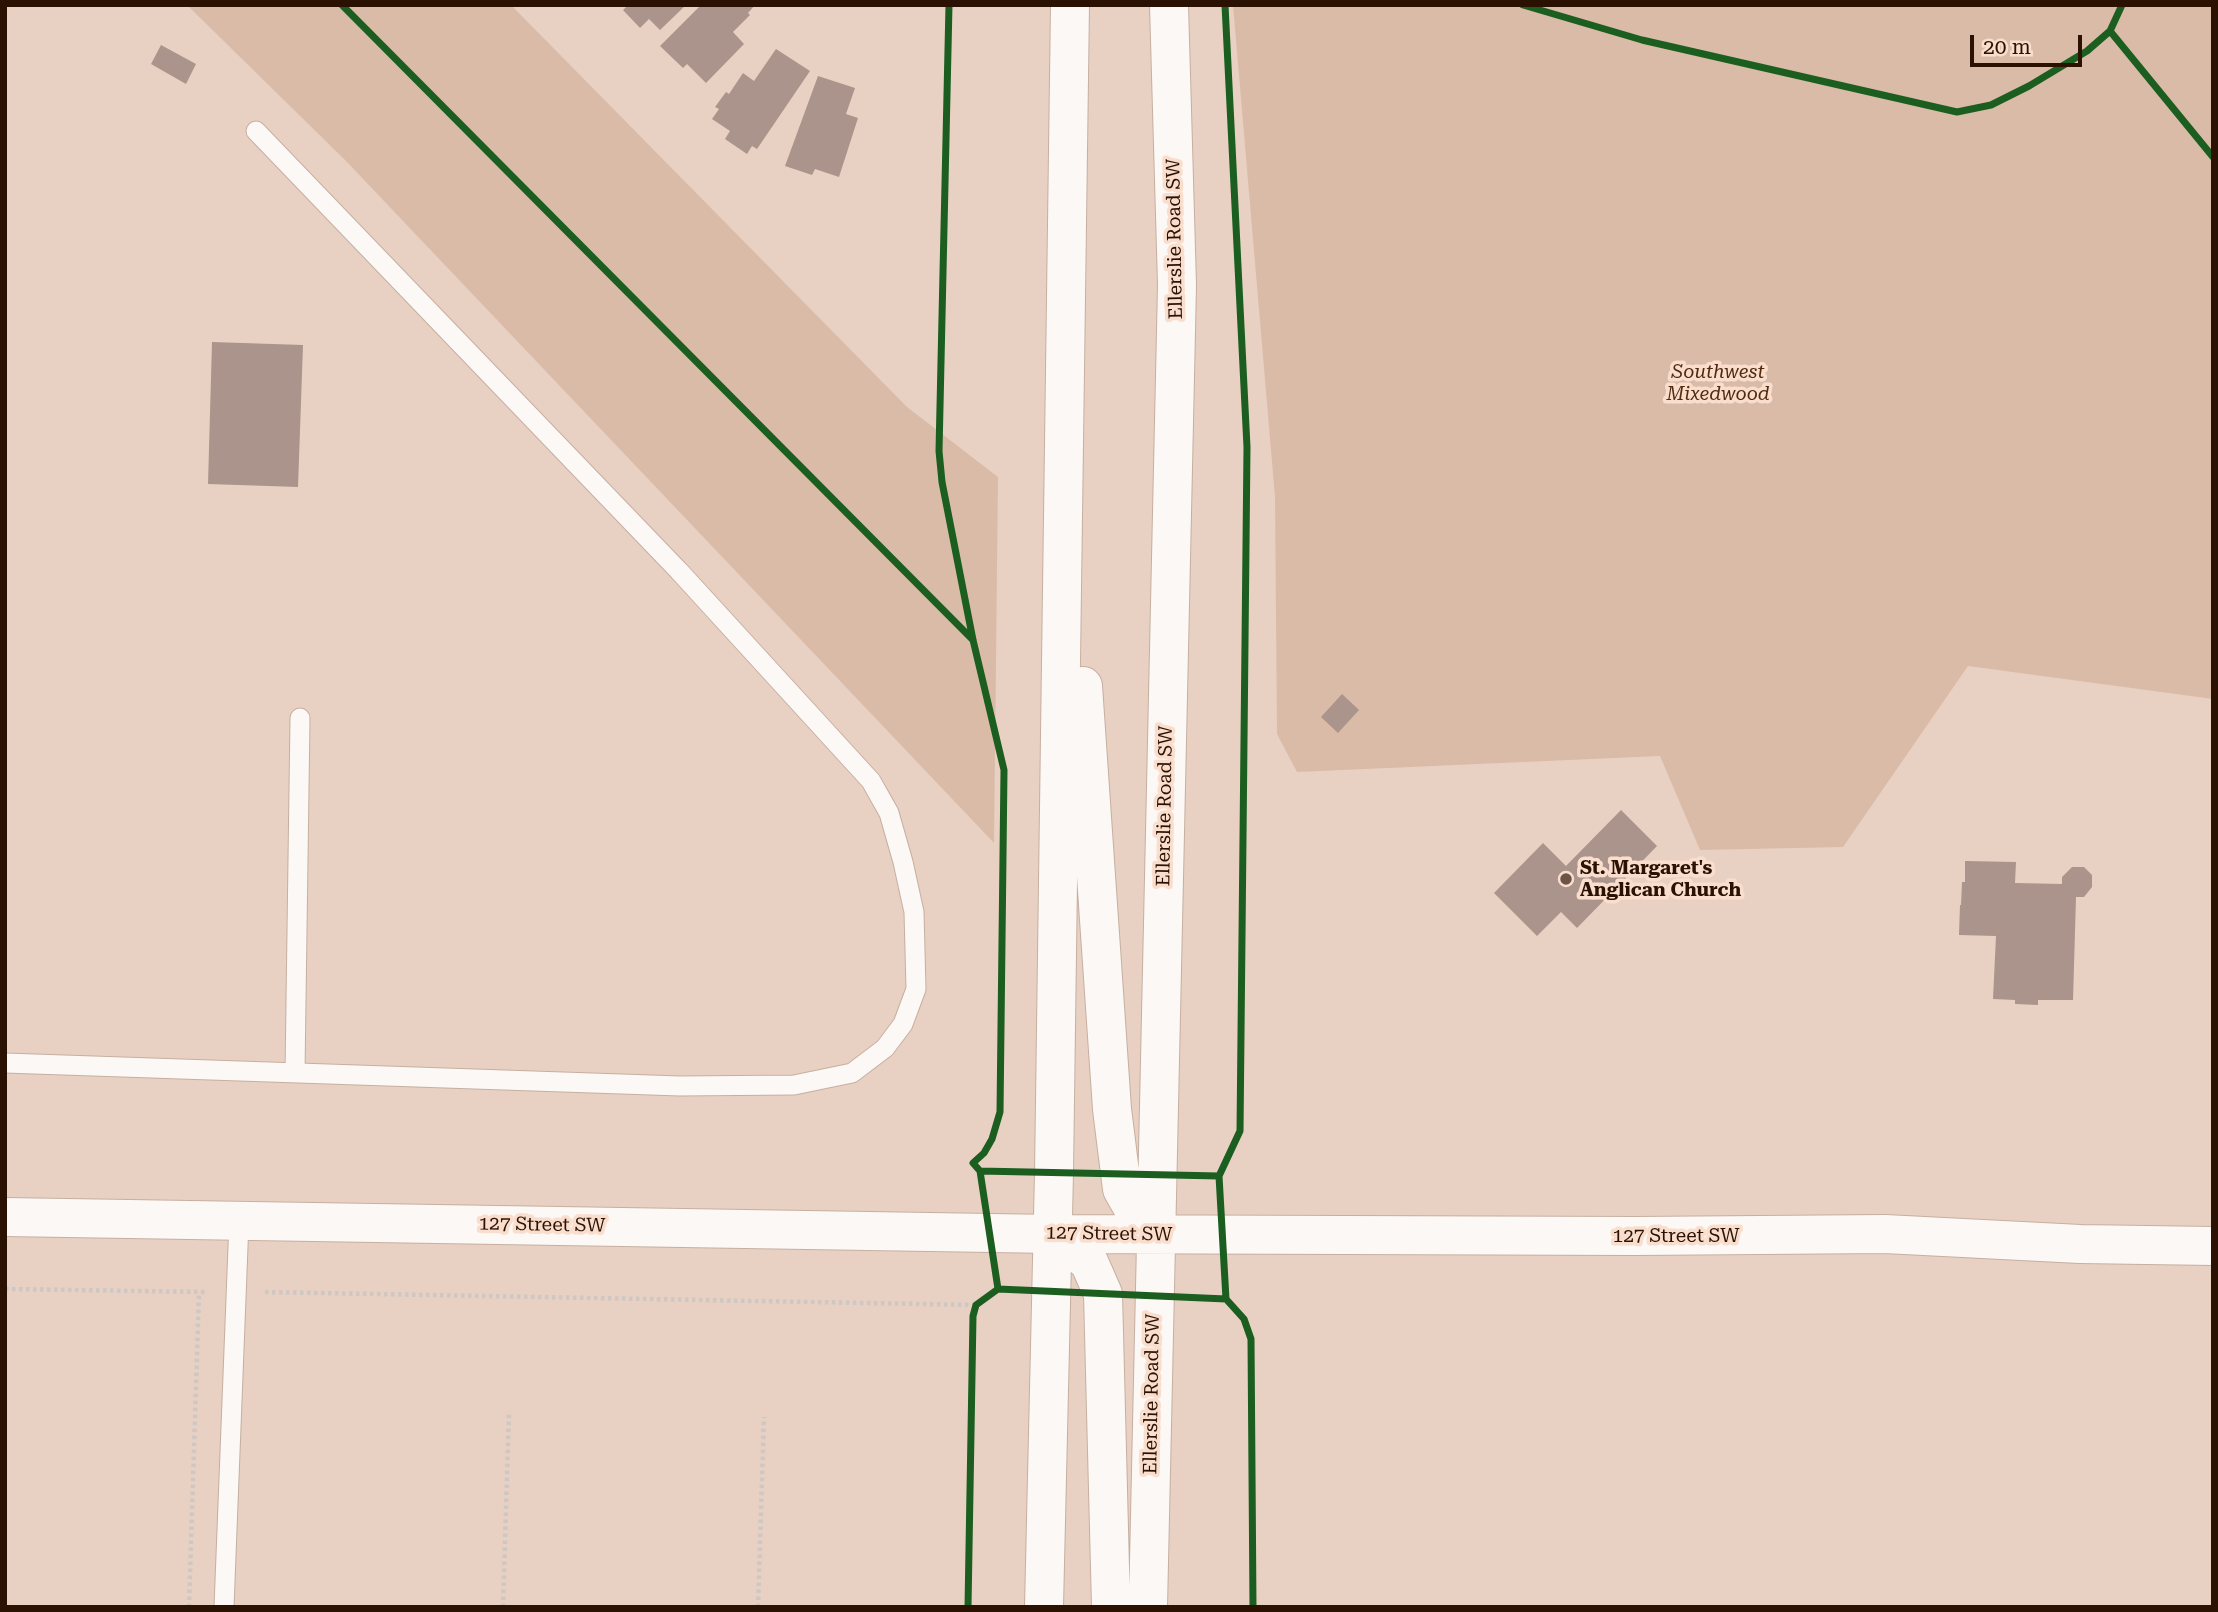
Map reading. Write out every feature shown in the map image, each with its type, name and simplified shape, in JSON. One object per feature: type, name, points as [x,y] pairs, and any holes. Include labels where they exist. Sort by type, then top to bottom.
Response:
[{"type":"main road","points":[[1044,1607],[1053,1234],[1070,5]]},
{"type":"main road","name":"Ellerslie Road SW","points":[[1148,1607],[1177,285],[1169,5]]},
{"type":"main road","points":[[1064,410],[1112,1109],[1122,1189],[1134,1210],[1155,1235]]},
{"type":"main road","name":"127 Street SW","points":[[5,1217],[1155,1235],[1885,1234],[2080,1244],[2213,1246]]},
{"type":"main road","points":[[1053,1234],[1089,1262],[1103,1294],[1111,1607]]},
{"type":"lane","points":[[5,1063],[680,1086],[793,1085],[852,1073],[884,1048],[903,1024],[916,989],[914,912],[889,813],[871,781],[679,571],[256,131]]},
{"type":"lane","points":[[295,1073],[300,719]]},
{"type":"lane","points":[[224,1607],[239,1221]]},
{"type":"path","points":[[5,1289],[976,1306]]},
{"type":"path","points":[[189,1607],[200,1292]]},
{"type":"path","points":[[973,1316],[976,1306],[987,1297]]},
{"type":"path","points":[[503,1607],[509,1411]]},
{"type":"path","points":[[758,1607],[764,1417]]},
{"type":"green space","points":[[187,5],[511,5],[907,407],[998,477],[994,843],[346,161]]},
{"type":"green space","name":"Southwest Mixedwood","points":[[1233,5],[2213,5],[2213,699],[1968,666],[1843,847],[1700,850],[1660,756],[1297,772],[1277,734],[1275,497]]},
{"type":"building","points":[[628,5],[686,5],[660,30],[649,19],[640,28],[623,10]]},
{"type":"building","points":[[701,5],[755,5],[748,13],[750,15],[733,32],[744,44],[706,83],[687,64],[683,68],[660,46]]},
{"type":"building","points":[[161,45],[196,64],[186,84],[151,64]]},
{"type":"building","points":[[776,49],[810,71],[757,149],[752,146],[747,154],[725,139],[730,131],[712,119],[719,109],[715,107],[726,92],[729,94],[743,73],[754,81]]},
{"type":"building","points":[[818,76],[855,88],[846,114],[858,118],[839,177],[815,169],[812,175],[785,166]]},
{"type":"building","points":[[212,342],[303,345],[298,487],[208,484]]},
{"type":"building","points":[[1342,694],[1359,710],[1338,733],[1321,717]]},
{"type":"building","name":"St. Margaret's Anglican Church","points":[[1621,810],[1657,846],[1577,928],[1561,912],[1537,936],[1494,893],[1543,843],[1566,866]]},
{"type":"building","points":[[1965,861],[2016,862],[2015,883],[2062,884],[2062,877],[2072,867],[2084,867],[2092,875],[2092,887],[2084,897],[2076,897],[2073,1000],[2038,1000],[2038,1005],[1993,999],[1996,936],[1959,935]]},
{"type":"cycle path","points":[[342,5],[973,640]]},
{"type":"cycle path","points":[[949,5],[939,451],[942,482],[973,640],[1004,770],[1000,1112],[992,1139],[984,1153],[973,1163],[980,1171],[998,1289]]},
{"type":"cycle path","points":[[1225,5],[1247,447],[1240,1131],[1219,1176],[1226,1299],[1244,1319],[1251,1339],[1253,1607]]},
{"type":"cycle path","points":[[1523,5],[1642,40],[1957,112],[1991,105],[2087,51],[2110,31],[2122,5]]},
{"type":"cycle path","points":[[2110,31],[2213,157]]},
{"type":"cycle path","points":[[980,1171],[1219,1176]]},
{"type":"cycle path","points":[[968,1607],[973,1316],[976,1305],[998,1289],[1226,1299]]},
{"type":"place","name":"St. Margaret's Anglican Church","points":[[1566,879]]}]
